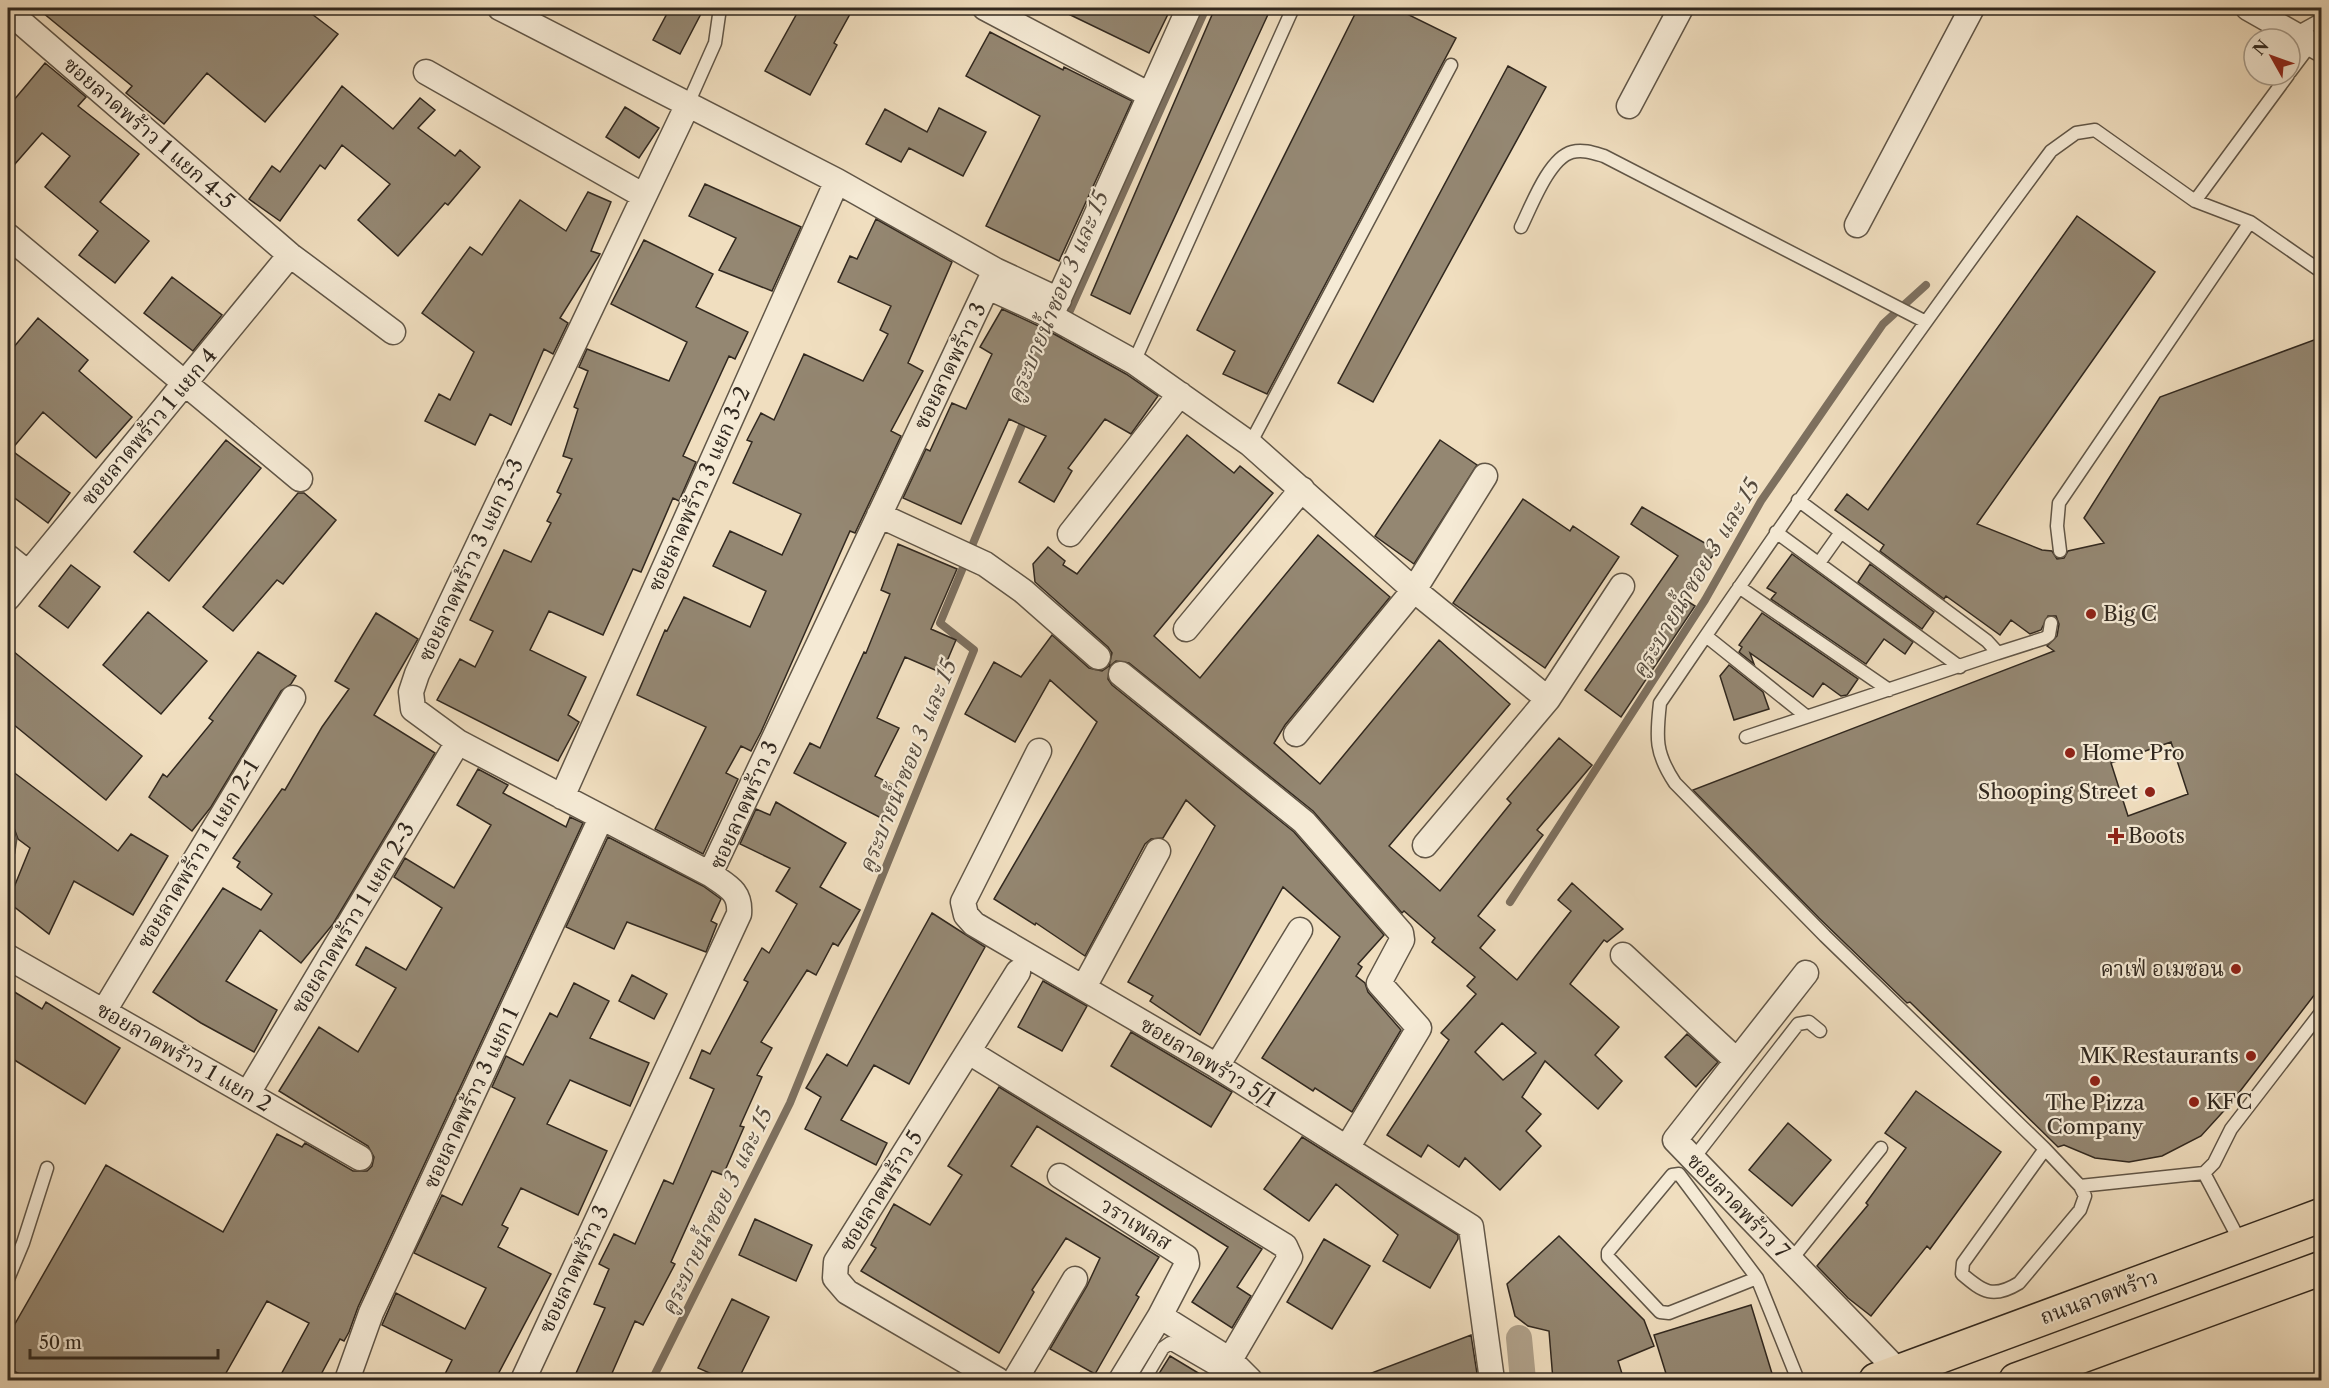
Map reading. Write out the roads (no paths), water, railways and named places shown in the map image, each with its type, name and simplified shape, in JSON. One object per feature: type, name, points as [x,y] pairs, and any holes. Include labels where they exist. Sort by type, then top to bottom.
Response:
[{"type":"main road","name":"ถนนลาดพร้าว","points":[[1888,1376],[2322,1215]]},
{"type":"main road","points":[[2016,1380],[2321,1269]]},
{"type":"street","points":[[500,8],[837,182],[991,278],[1061,316],[1134,362],[1250,444],[1414,590],[1548,699]]},
{"type":"street","points":[[985,8],[1150,95]]},
{"type":"street","points":[[1061,316],[1150,95],[1189,8]]},
{"type":"street","points":[[1629,106],[1681,8]]},
{"type":"street","points":[[1857,225],[1972,8]]},
{"type":"street","points":[[2248,8],[2283,27]]},
{"type":"street","name":"ซอยลาดพร้าว 1 แยก 4-5","points":[[8,11],[290,255],[393,332]]},
{"type":"street","points":[[2302,38],[2316,47]]},
{"type":"street","points":[[426,72],[644,196]]},
{"type":"street","name":"ซอยลาดพร้าว 3 แยก 3-3","points":[[687,106],[417,674],[411,692],[413,709],[458,742],[710,874]]},
{"type":"street","name":"ซอยลาดพร้าว 3 แยก 3-2","points":[[562,797],[837,182]]},
{"type":"street","points":[[8,236],[300,479]]},
{"type":"street","name":"ซอยลาดพร้าว 1 แยก 4","points":[[8,598],[290,255]]},
{"type":"street","name":"ซอยลาดพร้าว 3","points":[[523,1380],[739,914],[740,901],[734,890],[710,874],[991,278]]},
{"type":"street","points":[[1070,534],[1180,394]]},
{"type":"street","points":[[1296,734],[1414,590],[1485,476]]},
{"type":"street","points":[[1186,628],[1302,489]]},
{"type":"street","points":[[879,515],[968,555],[1023,591],[1098,657]]},
{"type":"street","points":[[8,557],[28,573]]},
{"type":"street","points":[[1425,845],[1548,699],[1622,586]]},
{"type":"street","points":[[1120,674],[1304,822],[1401,933],[1402,940],[1379,983],[1419,1028],[1347,1148]]},
{"type":"street","name":"ซอยลาดพร้าว 1 แยก 2-1","points":[[104,1011],[293,698]]},
{"type":"street","name":"ซอยลาดพร้าว 1 แยก 2-3","points":[[248,1094],[458,742]]},
{"type":"street","name":"ซอยลาดพร้าว 5/1","points":[[1039,751],[963,902],[966,915],[974,924],[1217,1066],[1471,1227],[1492,1380]]},
{"type":"street","name":"ซอยลาดพร้าว 3 แยก 1","points":[[347,1380],[371,1314],[601,818]]},
{"type":"street","points":[[1084,987],[1158,851]]},
{"type":"street","points":[[1217,1066],[1300,930]]},
{"type":"street","points":[[1623,955],[1736,1060]]},
{"type":"street","name":"ซอยลาดพร้าว 1 แยก 2","points":[[8,957],[360,1158]]},
{"type":"street","name":"ซอยลาดพร้าว 5","points":[[999,1380],[847,1292],[835,1278],[836,1262],[1018,972]]},
{"type":"street","name":"ซอยลาดพร้าว 7","points":[[1806,973],[1676,1137],[1676,1142],[1791,1260],[1888,1376]]},
{"type":"street","points":[[969,1052],[1285,1246],[1290,1257],[1232,1370]]},
{"type":"street","name":"วราเพลส","points":[[1060,1176],[1186,1257],[1186,1264],[1160,1316]]},
{"type":"street","points":[[1015,1380],[1075,1279]]},
{"type":"street","points":[[1121,1380],[1160,1316],[1232,1370],[1250,1380]]},
{"type":"lane","points":[[687,106],[715,43],[720,8]]},
{"type":"lane","points":[[1134,362],[1293,8]]},
{"type":"lane","points":[[2302,30],[2322,19]]},
{"type":"lane","points":[[2302,61],[2316,47]]},
{"type":"lane","points":[[1250,444],[1451,65]]},
{"type":"lane","points":[[2196,201],[2279,87]]},
{"type":"lane","points":[[2045,1149],[1963,1263],[1962,1274],[1988,1293],[2007,1290],[2019,1282],[2080,1210],[2085,1196],[2080,1186],[2045,1149],[1825,936],[1675,783],[1662,764],[1656,740],[1660,703],[1798,500],[1924,321],[2052,151],[2076,133],[2095,130],[2196,201],[2250,222],[2322,272]]},
{"type":"lane","points":[[1521,227],[1550,170],[1559,158],[1584,150],[1604,156],[1924,321]]},
{"type":"lane","points":[[2060,551],[2057,526],[2059,503],[2250,222]]},
{"type":"lane","points":[[1798,500],[1987,641],[1998,653]]},
{"type":"lane","points":[[1776,532],[1960,667]]},
{"type":"lane","points":[[1819,563],[1841,532]]},
{"type":"lane","points":[[1739,587],[1889,690]]},
{"type":"lane","points":[[1746,737],[2045,638],[2049,635],[2051,623]]},
{"type":"lane","points":[[1706,636],[1806,716]]},
{"type":"lane","points":[[8,834],[10,839],[8,852]]},
{"type":"lane","points":[[2080,1186],[2204,1173],[2214,1163],[2231,1129],[2322,1011]]},
{"type":"lane","points":[[1692,1159],[1797,1024],[1809,1022],[1820,1031]]},
{"type":"lane","points":[[1791,1260],[1881,1148]]},
{"type":"lane","points":[[8,1279],[23,1243],[47,1168]]},
{"type":"lane","points":[[2204,1173],[2241,1244]]},
{"type":"lane","points":[[1756,1278],[1669,1313],[1660,1312],[1608,1257],[1608,1252],[1672,1175],[1679,1174],[1756,1278],[1798,1380]]},
{"type":"lane","points":[[1144,1380],[1163,1348],[1170,1343],[1232,1370]]},
{"type":"waterway","name":"คูระบายน้ำซอย 3 และ 15","points":[[1054,346],[1206,8]]},
{"type":"waterway","name":"คูระบายน้ำซอย 3 และ 15","points":[[1510,902],[1705,600],[1761,501],[1883,324],[1926,285]]},
{"type":"waterway","name":"คูระบายน้ำซอย 3 และ 15","points":[[652,1380],[790,1103],[974,650],[940,623],[1025,418]]},
{"type":"waterway","points":[[1519,1338],[1523,1380]]},
{"type":"place","name":"Big C","points":[[2091,614]]},
{"type":"place","name":"Home Pro","points":[[2070,753]]},
{"type":"place","name":"Shooping Street","points":[[2150,792]]},
{"type":"place","name":"Boots","points":[[2116,836]]},
{"type":"place","name":"คาเฟ่ อเมซอน","points":[[2236,969]]},
{"type":"place","name":"MK Restaurants","points":[[2251,1056]]},
{"type":"place","name":"The Pizza Company","points":[[2095,1081]]},
{"type":"place","name":"KFC","points":[[2194,1102]]}]
